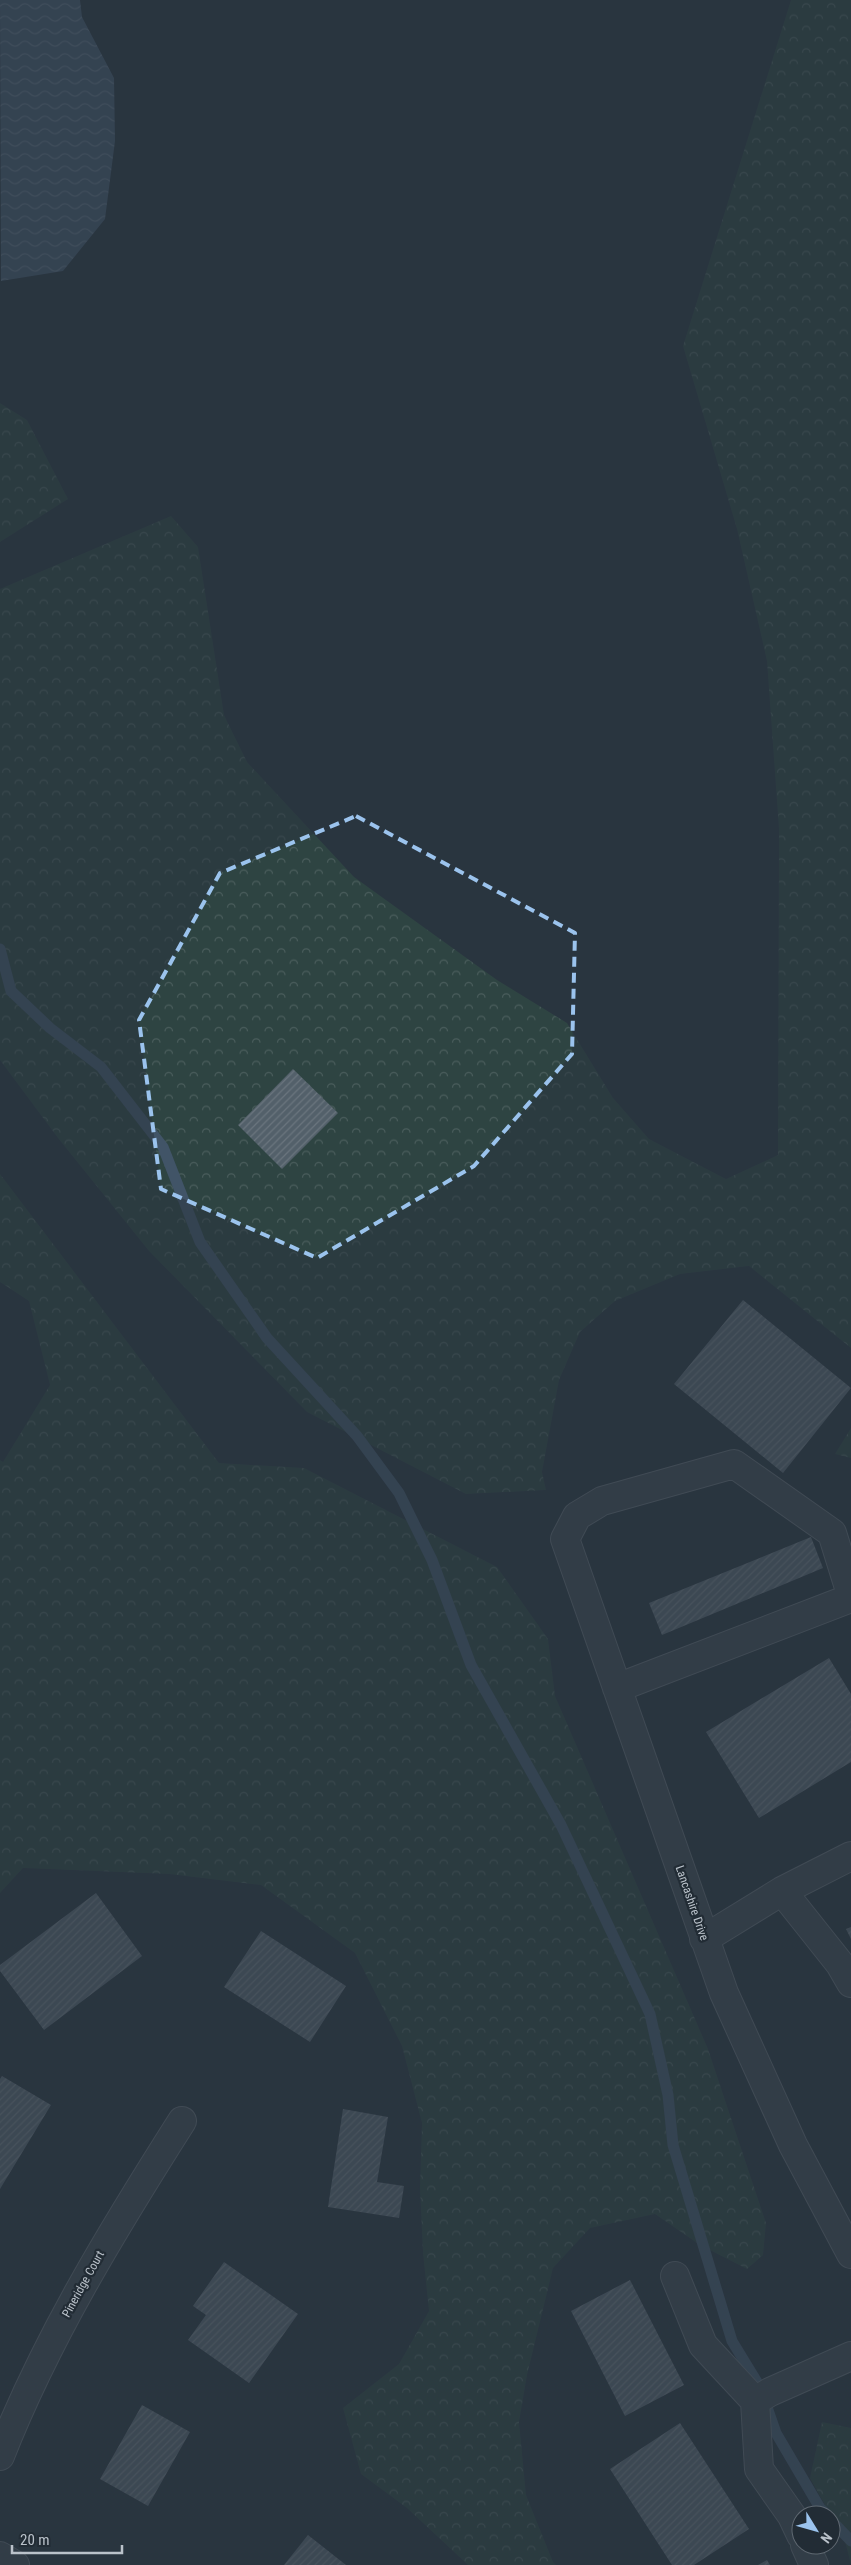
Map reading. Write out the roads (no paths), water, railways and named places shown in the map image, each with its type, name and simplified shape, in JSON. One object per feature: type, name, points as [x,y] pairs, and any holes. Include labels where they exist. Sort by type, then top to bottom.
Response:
[{"type":"street","name":"Lancashire Drive","points":[[851,1594],[832,1533],[734,1464],[602,1501],[577,1516],[565,1539],[724,1994],[793,2145],[851,2254]]},
{"type":"street","points":[[617,1688],[851,1598]]},
{"type":"street","points":[[704,1939],[782,1890],[851,1856]]},
{"type":"street","points":[[782,1890],[840,1964],[851,1983]]},
{"type":"street","name":"Pineridge Court","points":[[0,2456],[60,2324],[118,2223],[182,2121]]},
{"type":"street","points":[[675,2276],[702,2345],[755,2401],[759,2469],[791,2515]]},
{"type":"street","points":[[755,2401],[770,2392],[851,2356]]},
{"type":"street","points":[[0,2556],[15,2565]]},
{"type":"water","points":[[0,0],[80,0],[82,17],[114,78],[115,141],[105,219],[63,271],[1,281]]},
{"type":"waterway","points":[[0,949],[11,991],[50,1028],[101,1067],[163,1147],[200,1242],[267,1338],[357,1436],[399,1493],[432,1560],[471,1665],[561,1825],[650,2014],[668,2095],[673,2145],[732,2341],[760,2387],[776,2433],[818,2505]]},
{"type":"waterway","points":[[841,2530],[851,2541]]}]
